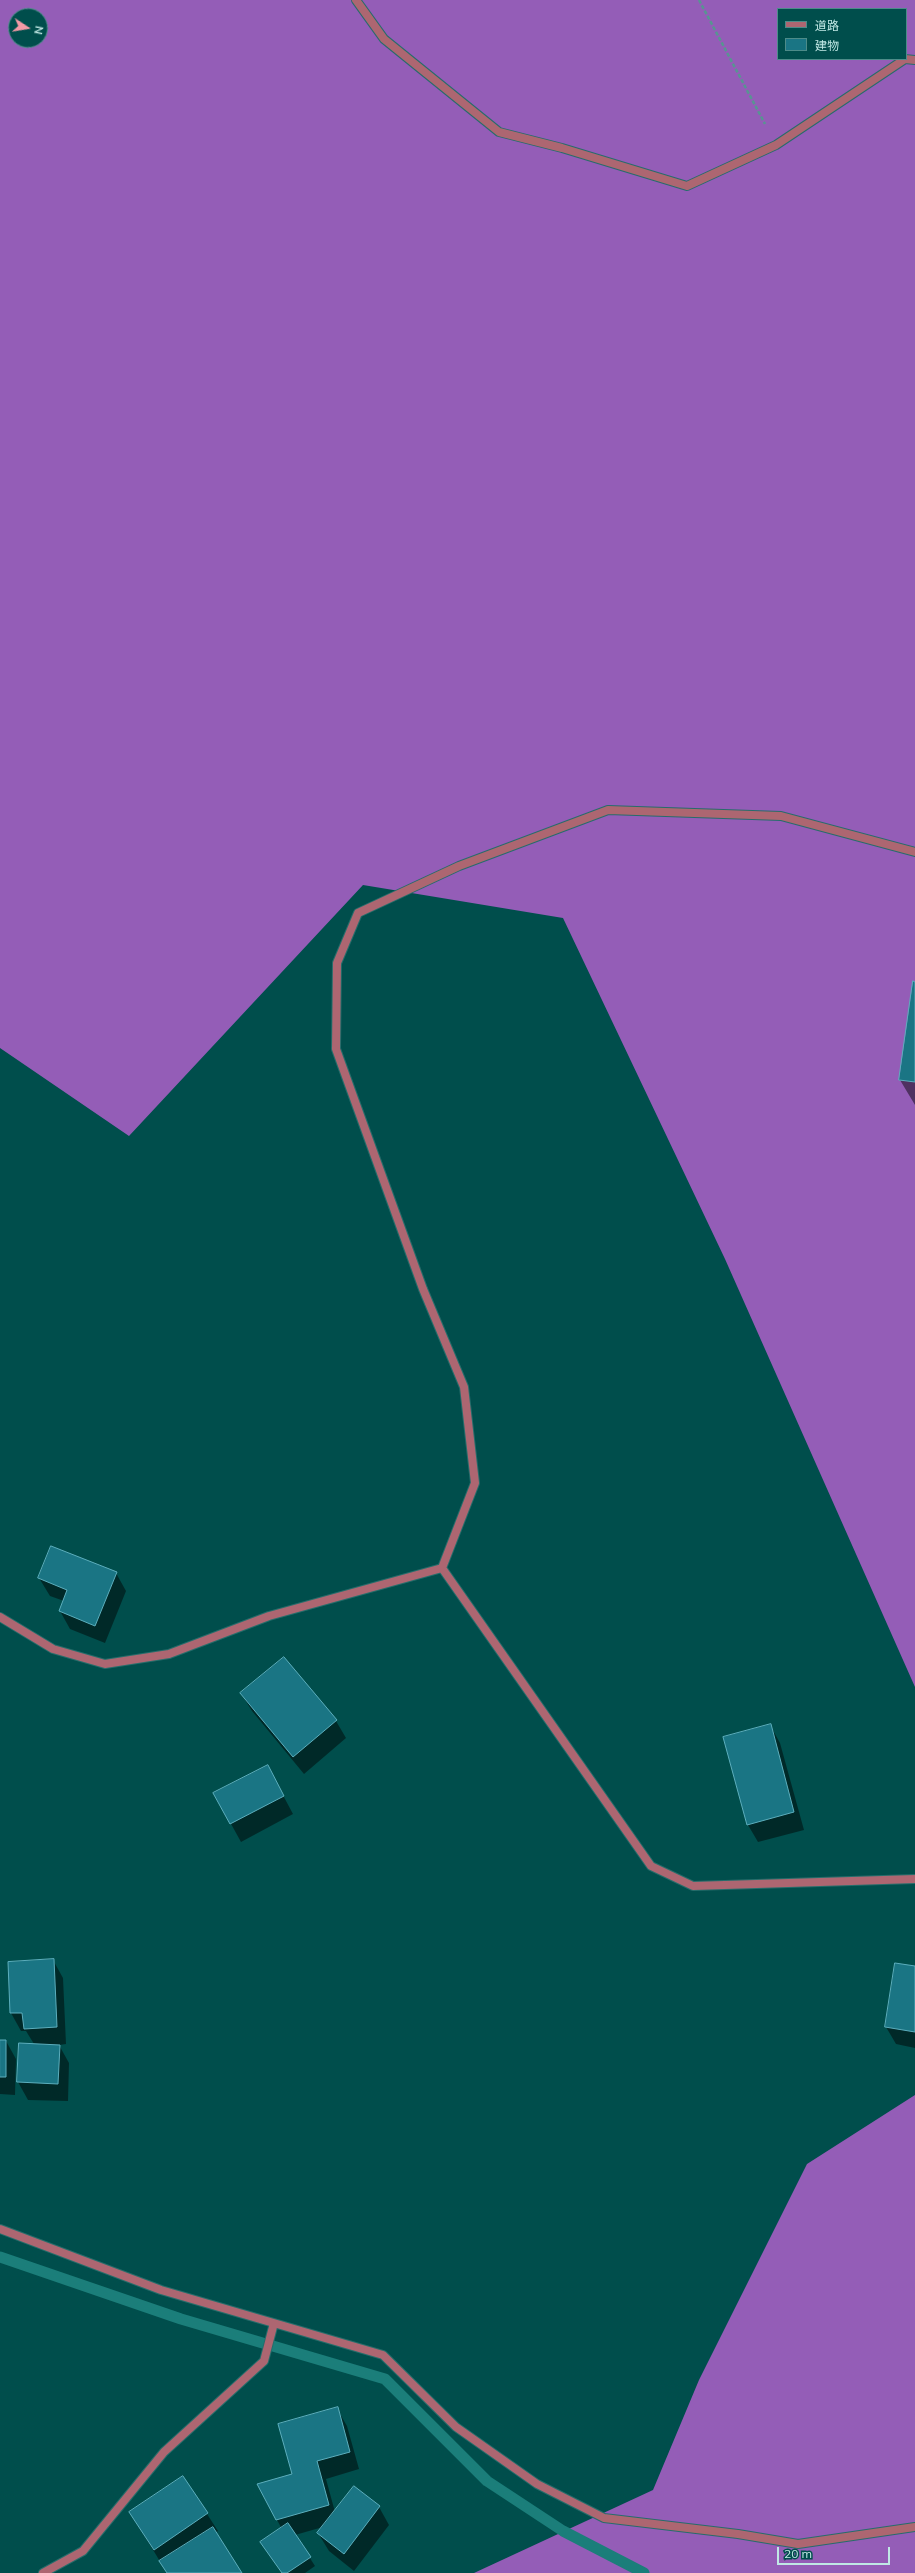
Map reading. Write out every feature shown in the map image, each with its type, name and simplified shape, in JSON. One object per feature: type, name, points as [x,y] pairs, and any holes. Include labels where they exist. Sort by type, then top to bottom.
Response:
[{"type":"street","points":[[356,0],[384,39],[499,132],[562,148],[687,186],[776,145],[904,60]]},
{"type":"street","points":[[442,1568],[475,1483],[464,1387],[423,1289],[336,1049],[337,963],[358,914],[459,866],[608,810],[781,816],[915,852]]},
{"type":"street","points":[[0,1618],[53,1649],[106,1664],[168,1654],[269,1616],[442,1568]]},
{"type":"street","points":[[442,1568],[651,1866],[693,1886],[915,1879]]},
{"type":"street","points":[[0,2229],[161,2290],[383,2355],[456,2427],[538,2484],[604,2518],[738,2534],[798,2544],[915,2528]]},
{"type":"street","points":[[43,2573],[83,2550],[164,2452],[264,2361],[274,2323]]},
{"type":"path","points":[[699,0],[776,145]]},
{"type":"shaded area","points":[[0,0],[915,0],[915,1687],[725,1259],[563,918],[363,885],[129,1136],[0,1048]]},
{"type":"shaded area","points":[[915,2095],[915,2573],[474,2573],[653,2490],[699,2380],[807,2164]]},
{"type":"building","points":[[913,981],[915,982],[915,1082],[899,1080]]},
{"type":"building","points":[[51,1546],[117,1572],[95,1626],[59,1611],[67,1590],[38,1578]]},
{"type":"building","points":[[284,1657],[337,1720],[293,1757],[240,1693]]},
{"type":"building","points":[[771,1724],[794,1812],[747,1825],[723,1737]]},
{"type":"building","points":[[268,1765],[284,1796],[230,1824],[213,1793]]},
{"type":"building","points":[[54,1959],[57,2027],[24,2029],[22,2013],[10,2013],[8,1962]]},
{"type":"building","points":[[895,1963],[915,1966],[915,2032],[885,2027]]},
{"type":"building","points":[[0,2040],[6,2040],[6,2077],[0,2077]]},
{"type":"building","points":[[19,2043],[60,2045],[58,2084],[17,2082]]},
{"type":"building","points":[[338,2407],[350,2452],[317,2461],[329,2505],[276,2520],[257,2484],[292,2474],[278,2424]]},
{"type":"building","points":[[183,2476],[208,2513],[154,2550],[129,2512]]},
{"type":"building","points":[[354,2486],[380,2506],[344,2554],[317,2533]]},
{"type":"building","points":[[288,2523],[311,2557],[287,2573],[282,2573],[260,2542]]},
{"type":"building","points":[[213,2527],[242,2573],[167,2573],[159,2561]]},
{"type":"waterway","points":[[0,2257],[181,2319],[385,2379],[487,2481],[563,2531],[644,2573]]}]
